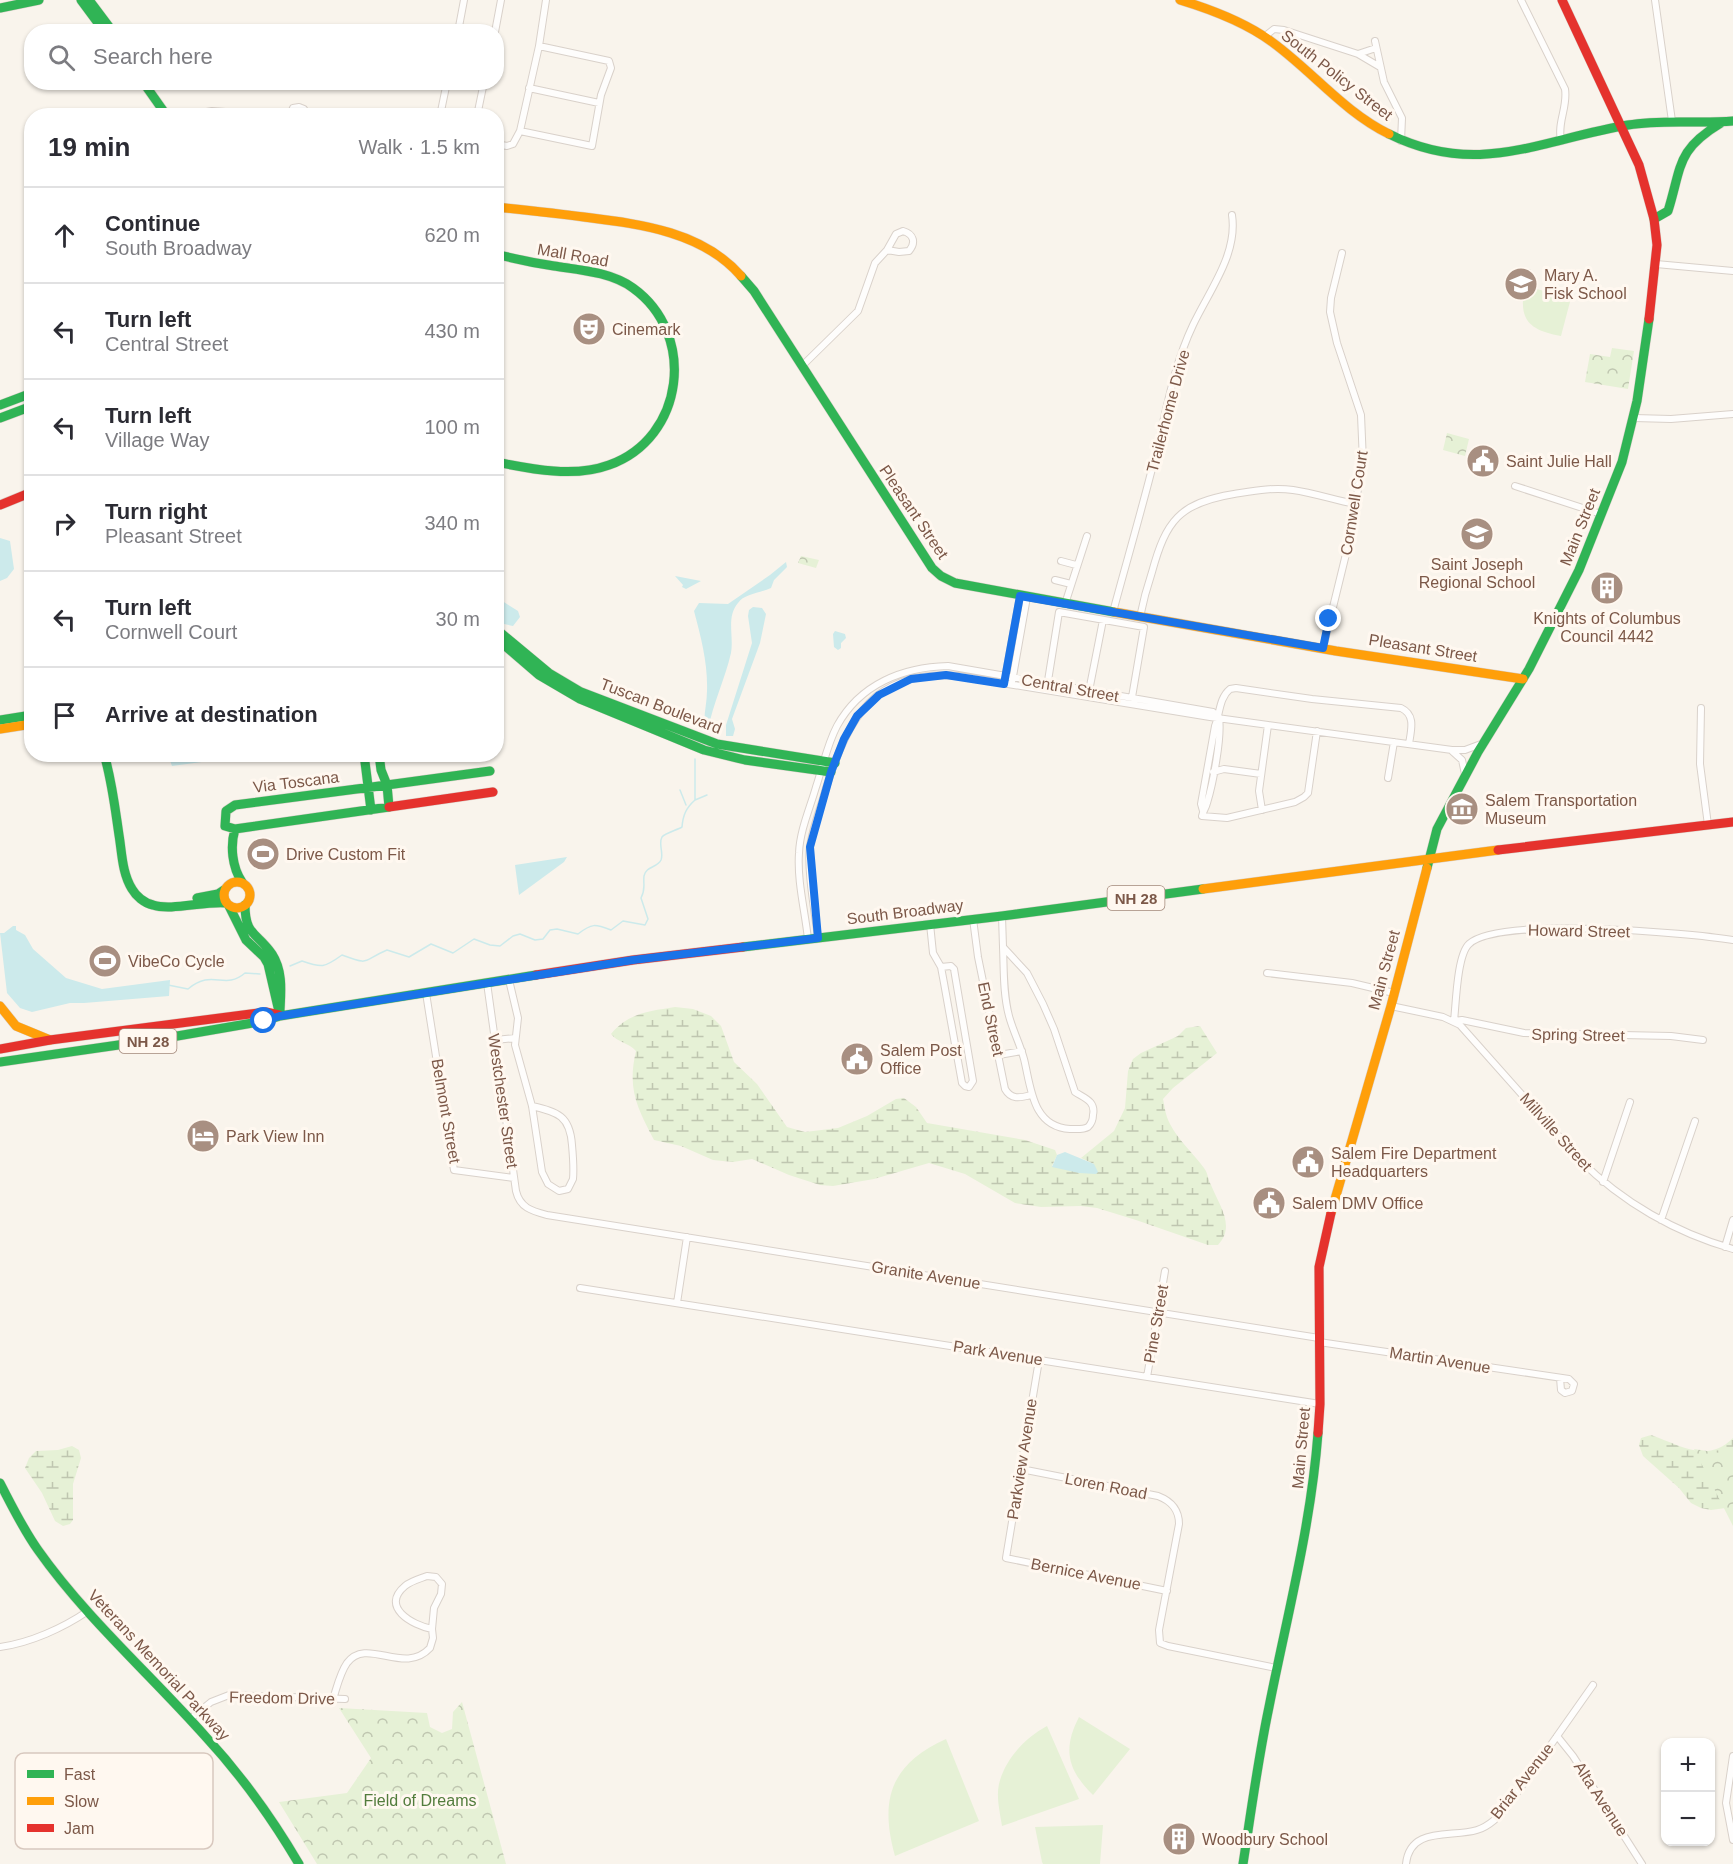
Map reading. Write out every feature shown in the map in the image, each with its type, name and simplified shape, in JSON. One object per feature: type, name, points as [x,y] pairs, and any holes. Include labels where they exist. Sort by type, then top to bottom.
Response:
[{"type":"main road","points":[[0,8],[39,0]]},
{"type":"main road","points":[[81,0],[99,24]]},
{"type":"main road","points":[[90,0],[108,24]]},
{"type":"main road","points":[[99,0],[100,13]]},
{"type":"main road","name":"South Policy Street","points":[[1180,0],[1223,15],[1264,37],[1365,120],[1401,141],[1442,153],[1485,156],[1621,126],[1672,121],[1721,123]]},
{"type":"main road","name":"Main Street","points":[[1243,1864],[1268,1709],[1313,1491],[1318,1454],[1319,1276],[1322,1250],[1395,993],[1428,858],[1441,819],[1465,774],[1523,679],[1566,599],[1622,462],[1634,418],[1656,264],[1657,245],[1654,219],[1638,165],[1562,0]]},
{"type":"main road","points":[[152,90],[162,108]]},
{"type":"main road","points":[[1654,219],[1668,211],[1678,168],[1685,154],[1699,138],[1721,123],[1733,121]]},
{"type":"main road","name":"Pleasant Street","points":[[504,208],[649,225],[702,244],[725,260],[745,280],[934,571],[955,583],[1023,597],[1062,608],[1113,612],[1523,679]]},
{"type":"main road","name":"Mall Road","points":[[504,256],[599,273],[632,287],[651,304],[666,326],[675,352],[676,370],[673,396],[663,420],[646,442],[626,458],[597,469],[579,471],[504,463]]},
{"type":"main road","points":[[0,405],[24,396]]},
{"type":"main road","points":[[0,418],[24,409]]},
{"type":"main road","points":[[0,505],[24,495]]},
{"type":"main road","name":"Tuscan Boulevard","points":[[504,636],[534,661],[585,693],[717,744],[828,766]]},
{"type":"main road","name":"Tuscan Boulevard","points":[[504,645],[539,675],[589,703],[717,754],[745,760],[828,766]]},
{"type":"main road","points":[[0,720],[24,716]]},
{"type":"main road","points":[[0,729],[24,725]]},
{"type":"main road","points":[[107,762],[111,776],[124,871],[134,892],[144,901],[157,907],[167,908],[214,902],[237,908],[245,905]]},
{"type":"main road","points":[[110,762],[111,776]]},
{"type":"main road","points":[[365,762],[371,810]]},
{"type":"main road","points":[[380,762],[387,785],[389,807]]},
{"type":"main road","name":"Via Toscana","points":[[225,826],[226,811],[235,805],[490,771]]},
{"type":"main road","points":[[280,1016],[274,1002],[268,964],[262,954],[247,940],[238,918],[224,899],[231,875],[225,826],[235,829],[493,792]]},
{"type":"main road","name":"NH 28","points":[[1428,858],[1733,822]]},
{"type":"main road","points":[[235,829],[232,836],[237,874],[250,893],[245,905],[247,927],[252,935],[269,949],[277,964],[281,986],[280,1016]]},
{"type":"main road","name":"South Broadway","points":[[4,1061],[160,1039],[280,1016],[633,960],[1002,916],[1428,858]]},
{"type":"main road","points":[[144,901],[160,903],[198,898],[213,895],[227,886],[242,882]]},
{"type":"main road","points":[[0,1006],[16,1026],[50,1040]]},
{"type":"main road","name":"South Broadway","points":[[0,1049],[50,1040],[266,1012],[280,1016]]},
{"type":"main road","points":[[0,1073],[4,1061]]},
{"type":"main road","name":"Veterans Memorial Parkway","points":[[0,1483],[35,1546],[61,1581],[238,1773],[264,1807],[299,1864]]},
{"type":"street","points":[[460,24],[464,0]]},
{"type":"street","points":[[496,24],[501,0]]},
{"type":"street","points":[[504,145],[513,144],[520,130],[539,46],[546,0]]},
{"type":"street","points":[[1521,0],[1565,89],[1566,100],[1559,128],[1561,141]]},
{"type":"street","points":[[1655,0],[1672,121]]},
{"type":"street","points":[[1264,37],[1269,32],[1279,29],[1358,54],[1380,67]]},
{"type":"street","points":[[1358,54],[1376,44],[1387,90],[1402,118],[1401,141]]},
{"type":"street","points":[[520,130],[592,146],[599,104],[611,68],[609,61],[539,46]]},
{"type":"street","points":[[529,88],[599,104]]},
{"type":"street","points":[[442,108],[445,90]]},
{"type":"street","points":[[479,108],[482,90]]},
{"type":"street","name":"Trailerhome Drive","points":[[1113,612],[1155,460],[1177,369],[1192,327],[1231,247],[1234,227],[1232,215]]},
{"type":"street","points":[[802,366],[858,311],[874,263],[887,249],[893,237],[899,231],[908,232],[913,238],[914,243],[909,251],[899,252],[887,249]]},
{"type":"street","name":"Cornwell Court","points":[[1323,648],[1345,558],[1363,462],[1363,429],[1330,312],[1331,298],[1342,253]]},
{"type":"street","points":[[1656,264],[1733,271]]},
{"type":"street","points":[[1634,418],[1671,419],[1733,414]]},
{"type":"street","points":[[1515,486],[1601,514]]},
{"type":"street","points":[[1140,617],[1162,538],[1174,520],[1193,506],[1227,495],[1277,489],[1294,490],[1355,504]]},
{"type":"street","points":[[1047,687],[1062,608],[1087,536]]},
{"type":"street","points":[[1061,561],[1076,565]]},
{"type":"street","points":[[1055,580],[1071,584]]},
{"type":"street","points":[[1008,681],[1023,597]]},
{"type":"street","points":[[1062,608],[1103,620],[1144,627],[1131,702]]},
{"type":"street","points":[[1089,695],[1103,620]]},
{"type":"street","name":"Central Street","points":[[813,939],[810,847],[828,766],[832,736],[848,711],[864,694],[889,677],[922,667],[948,666],[1008,681]]},
{"type":"street","name":"Central Street","points":[[813,939],[799,853],[802,832],[828,766],[857,716],[879,695],[900,683],[918,678],[946,675],[1008,681],[1131,702],[1213,712],[1219,717],[1452,750],[1465,750],[1484,742]]},
{"type":"street","points":[[1203,813],[1201,804],[1215,726],[1225,693],[1230,689],[1401,708],[1408,711],[1411,716],[1409,744]]},
{"type":"street","points":[[1701,708],[1700,764],[1708,825]]},
{"type":"street","points":[[1203,813],[1207,806],[1221,727],[1219,717]]},
{"type":"street","points":[[1262,810],[1259,791],[1268,724]]},
{"type":"street","points":[[1203,813],[1227,818],[1295,802],[1304,797],[1308,793],[1317,731]]},
{"type":"street","points":[[1388,778],[1394,742]]},
{"type":"street","points":[[1452,750],[1462,760],[1465,774]]},
{"type":"street","points":[[1215,762],[1224,769]]},
{"type":"street","points":[[1213,772],[1224,769],[1261,774]]},
{"type":"street","points":[[1002,916],[1003,947],[1006,1004],[1022,1051],[1031,1095],[1042,1115],[1053,1125],[1085,1128],[1091,1123],[1093,1106],[1088,1099],[1078,1095],[1073,1088],[1054,1029],[1043,1004],[1027,973],[1003,947]]},
{"type":"street","name":"End Street","points":[[972,919],[1004,1085],[1007,1093],[1013,1097],[1031,1095]]},
{"type":"street","points":[[930,924],[933,953],[940,967],[962,1084],[969,1087],[973,1081],[954,969],[951,966],[940,967]]},
{"type":"street","name":"Howard Street","points":[[1454,1021],[1463,953],[1472,942],[1487,936],[1550,928],[1692,934],[1733,940]]},
{"type":"street","points":[[1267,973],[1352,983],[1395,993]]},
{"type":"street","points":[[509,980],[518,1018],[515,1038],[519,1063],[532,1106],[544,1178],[555,1190],[564,1191],[571,1185],[573,1179],[571,1130],[557,1115],[532,1106]]},
{"type":"street","name":"Westchester Street","points":[[487,984],[518,1198],[521,1204],[534,1212]]},
{"type":"street","name":"Belmont Street","points":[[426,993],[454,1170],[514,1178]]},
{"type":"street","name":"Millville Street","points":[[1391,1005],[1454,1021],[1467,1031],[1580,1161],[1604,1182],[1635,1205],[1661,1220],[1733,1249]]},
{"type":"street","name":"Spring Street","points":[[1454,1021],[1462,1020],[1524,1033],[1671,1036],[1703,1040]]},
{"type":"street","points":[[495,1040],[515,1038]]},
{"type":"street","points":[[999,1055],[1022,1051]]},
{"type":"street","points":[[1604,1182],[1630,1102]]},
{"type":"street","points":[[1661,1220],[1695,1121]]},
{"type":"street","name":"Granite Avenue","points":[[534,1212],[1319,1340]]},
{"type":"street","points":[[1725,1247],[1733,1220]]},
{"type":"street","points":[[676,1303],[687,1237]]},
{"type":"street","name":"Pine Street","points":[[1147,1377],[1165,1271]]},
{"type":"street","name":"Park Avenue","points":[[580,1288],[1320,1404]]},
{"type":"street","name":"Martin Avenue","points":[[1319,1340],[1560,1378]]},
{"type":"street","name":"Parkview Avenue","points":[[1006,1558],[1039,1360]]},
{"type":"street","name":"Loren Road","points":[[1021,1469],[1158,1496],[1170,1502],[1176,1509],[1179,1524],[1167,1591]]},
{"type":"street","name":"Bernice Avenue","points":[[1006,1558],[1167,1591]]},
{"type":"street","points":[[333,1699],[345,1666],[352,1657],[367,1652],[400,1659],[416,1657],[430,1648],[433,1638],[434,1608],[441,1594],[442,1584],[436,1578],[427,1576],[404,1587],[396,1602],[400,1612],[409,1622],[432,1629]]},
{"type":"street","points":[[1167,1591],[1158,1633],[1162,1644],[1276,1668]]},
{"type":"street","points":[[0,1647],[64,1626],[88,1611]]},
{"type":"street","name":"Briar Avenue","points":[[1406,1864],[1411,1848],[1423,1839],[1434,1835],[1477,1830],[1495,1820],[1507,1807],[1593,1685]]},
{"type":"street","name":"Freedom Drive","points":[[190,1719],[211,1702],[229,1695],[345,1699]]},
{"type":"street","name":"Alta Avenue","points":[[1557,1736],[1573,1756],[1642,1864]]},
{"type":"street","points":[[1733,1756],[1726,1803],[1733,1840]]},
{"type":"green space","points":[[1525,286],[1571,298],[1561,336],[1540,330],[1528,321],[1523,307]]},
{"type":"green space","points":[[1612,348],[1634,351],[1628,389],[1585,382],[1590,354],[1610,357]]},
{"type":"green space","points":[[1447,433],[1469,439],[1465,456],[1443,450]]},
{"type":"green space","points":[[801,556],[819,560],[816,568],[798,563]]},
{"type":"green space","points":[[675,1007],[693,1009],[711,1016],[721,1026],[734,1062],[757,1084],[787,1127],[805,1132],[838,1128],[867,1116],[896,1099],[904,1098],[916,1107],[927,1123],[1025,1140],[1055,1150],[1057,1155],[1052,1166],[1094,1164],[1081,1158],[1114,1131],[1125,1108],[1128,1071],[1133,1059],[1178,1036],[1186,1028],[1200,1026],[1217,1053],[1173,1088],[1163,1099],[1170,1124],[1206,1172],[1224,1215],[1226,1230],[1223,1238],[1218,1245],[1208,1245],[1097,1208],[1041,1207],[1015,1203],[965,1174],[929,1163],[874,1179],[833,1186],[820,1185],[752,1159],[733,1162],[713,1160],[681,1146],[654,1140],[635,1097],[633,1064],[636,1051],[611,1034],[632,1017]]},
{"type":"green space","points":[[1651,1435],[1683,1447],[1703,1451],[1723,1446],[1733,1438],[1733,1507],[1711,1510],[1691,1503],[1679,1488],[1643,1456],[1639,1445],[1641,1438]]},
{"type":"green space","points":[[72,1446],[79,1450],[81,1458],[73,1484],[73,1520],[70,1524],[63,1526],[55,1521],[42,1493],[25,1468],[29,1458],[36,1451],[58,1450]]},
{"type":"green space","points":[[1694,1449],[1733,1455],[1733,1526]]},
{"type":"green space","name":"Field of Dreams","points":[[462,1702],[506,1864],[317,1864],[279,1802],[347,1793],[371,1758],[339,1708],[427,1713],[430,1727],[442,1733],[452,1729],[453,1712]]},
{"type":"green space","points":[[1079,1717],[1130,1749],[1093,1795],[1078,1777],[1070,1759],[1070,1740]]},
{"type":"green space","points":[[1047,1726],[1079,1799],[1002,1826],[998,1794],[1006,1766],[1024,1743]]},
{"type":"green space","points":[[946,1739],[979,1821],[895,1856],[888,1817],[894,1786],[901,1772],[913,1760]]},
{"type":"green space","points":[[1103,1825],[1100,1864],[1043,1864],[1035,1827]]},
{"type":"water","points":[[0,538],[10,541],[14,569],[7,578],[0,581]]},
{"type":"water","points":[[786,562],[787,567],[774,580],[771,588],[744,598],[734,608],[731,620],[731,653],[708,730],[705,728],[706,671],[694,611],[699,603],[728,604]]},
{"type":"water","points":[[675,576],[701,581],[686,589]]},
{"type":"water","points":[[504,602],[518,611],[520,617],[513,626],[504,624]]},
{"type":"water","points":[[753,607],[762,608],[766,614],[760,643],[732,719],[735,729],[733,736],[726,736],[726,725],[752,643],[748,616],[749,610]]},
{"type":"water","points":[[835,631],[845,634],[846,638],[838,650],[834,647],[833,634]]},
{"type":"water","points":[[171,762],[202,762],[172,766]]},
{"type":"water","points":[[567,857],[564,862],[519,895],[515,865]]},
{"type":"water","points":[[13,926],[25,935],[33,949],[66,978],[102,989],[170,980],[169,996],[70,1003],[32,1012],[20,1008],[7,993],[0,933],[4,933]]},
{"type":"water","points":[[1065,1152],[1094,1164],[1098,1172],[1096,1174],[1079,1173],[1052,1167],[1057,1155]]},
{"type":"waterway","points":[[290,966],[302,961],[323,966],[342,955],[366,961],[387,950],[409,957],[431,944],[453,953],[474,939],[500,946],[513,936],[520,934],[535,940],[543,939],[550,930],[557,929],[578,934],[594,926],[611,930],[623,921],[645,925],[648,919],[641,898],[644,876],[647,870],[661,860],[662,837],[682,827],[686,812],[695,800],[695,759]]},
{"type":"waterway","points":[[680,790],[686,805]]},
{"type":"waterway","points":[[695,800],[707,795]]},
{"type":"waterway","points":[[168,985],[188,989],[204,980],[231,980],[245,973],[260,974]]},
{"type":"traffic: fast","points":[[0,8],[39,0]]},
{"type":"traffic: fast","points":[[81,0],[99,24]]},
{"type":"traffic: fast","points":[[89,0],[107,24]]},
{"type":"traffic: fast","points":[[149,90],[161,108]]},
{"type":"traffic: fast","points":[[1389,134],[1421,147],[1451,153],[1480,154],[1508,152],[1641,123],[1733,121]]},
{"type":"traffic: fast","points":[[1654,219],[1668,211],[1679,170],[1688,151],[1706,133],[1721,123]]},
{"type":"traffic: fast","points":[[504,256],[595,272],[615,278],[633,288],[653,308],[667,331],[674,357],[674,384],[667,409],[654,432],[634,452],[609,465],[582,471],[552,471],[504,463]]},
{"type":"traffic: fast","points":[[741,276],[754,291],[932,568],[955,583],[1114,612]]},
{"type":"traffic: fast","points":[[1427,868],[1437,829],[1478,752],[1529,669],[1579,570],[1622,462],[1637,401],[1649,319]]},
{"type":"traffic: fast","points":[[0,405],[24,396]]},
{"type":"traffic: fast","points":[[0,418],[24,409]]},
{"type":"traffic: fast","points":[[504,636],[549,673],[581,692],[717,744],[835,763]]},
{"type":"traffic: fast","points":[[504,645],[539,675],[580,699],[704,750],[745,760],[831,772]]},
{"type":"traffic: fast","points":[[0,720],[24,716]]},
{"type":"traffic: fast","points":[[106,762],[124,870],[136,894],[146,903],[160,907],[226,903]]},
{"type":"traffic: fast","points":[[365,762],[371,810]]},
{"type":"traffic: fast","points":[[380,762],[387,785],[490,771]]},
{"type":"traffic: fast","points":[[235,829],[225,826],[226,811],[235,805],[387,785],[389,807],[235,829],[233,856],[242,882]]},
{"type":"traffic: fast","points":[[743,947],[1203,889]]},
{"type":"traffic: fast","points":[[197,898],[218,894],[224,890]]},
{"type":"traffic: fast","points":[[245,905],[247,923],[276,961],[281,981],[280,1010]]},
{"type":"traffic: fast","points":[[229,906],[246,940],[268,964],[280,1016]]},
{"type":"traffic: fast","points":[[0,1062],[160,1039],[264,1021],[280,1016],[536,975]]},
{"type":"traffic: fast","points":[[1243,1864],[1265,1727],[1304,1537],[1318,1433]]},
{"type":"traffic: fast","points":[[0,1483],[27,1534],[57,1575],[97,1622],[231,1766],[267,1814],[299,1864]]},
{"type":"traffic: slow","points":[[1180,0],[1228,17],[1262,35],[1287,53],[1357,114],[1389,134]]},
{"type":"traffic: slow","points":[[504,208],[605,220],[668,232],[708,249],[741,276]]},
{"type":"traffic: slow","points":[[1114,612],[1336,651],[1523,679]]},
{"type":"traffic: slow","points":[[0,729],[24,725]]},
{"type":"traffic: slow","points":[[1203,889],[1498,850]]},
{"type":"traffic: slow","points":[[1331,1213],[1391,1006],[1427,868]]},
{"type":"traffic: slow","points":[[237,882],[247,885],[250,895],[247,905],[237,908],[227,905],[224,895],[227,885],[237,882]]},
{"type":"traffic: slow","points":[[0,1006],[16,1026],[50,1040]]},
{"type":"traffic: jam","points":[[1562,0],[1639,165],[1654,219],[1657,245],[1649,319]]},
{"type":"traffic: jam","points":[[0,505],[24,495]]},
{"type":"traffic: jam","points":[[389,807],[493,792]]},
{"type":"traffic: jam","points":[[1498,850],[1733,822]]},
{"type":"traffic: jam","points":[[536,975],[633,960],[743,947]]},
{"type":"traffic: jam","points":[[0,1049],[50,1040],[266,1012],[279,1015]]},
{"type":"traffic: jam","points":[[1318,1433],[1320,1404],[1319,1267],[1331,1213]]},
{"type":"place","name":"Mary A. Fisk School","points":[[1521,284]]},
{"type":"place","name":"Cinemark","points":[[589,329]]},
{"type":"place","name":"Saint Julie Hall","points":[[1483,461]]},
{"type":"place","name":"Saint Joseph Regional School","points":[[1477,534]]},
{"type":"place","name":"Knights of Columbus Council 4442","points":[[1607,588]]},
{"type":"place","name":"Salem Transportation Museum","points":[[1462,809]]},
{"type":"place","name":"Drive Custom Fit","points":[[263,854]]},
{"type":"place","name":"VibeCo Cycle","points":[[105,961]]},
{"type":"place","name":"Salem Post Office","points":[[857,1059]]},
{"type":"place","name":"Park View Inn","points":[[203,1136]]},
{"type":"place","name":"Salem Fire Department Headquarters","points":[[1308,1162]]},
{"type":"place","name":"Salem DMV Office","points":[[1269,1203]]},
{"type":"place","name":"Woodbury School","points":[[1179,1839]]},
{"type":"route","points":[[264,1021],[280,1016],[633,960],[818,938],[810,847],[831,772],[849,728],[868,703],[900,683],[911,679],[946,675],[1004,684],[1020,596],[1323,648],[1329,619]]}]
